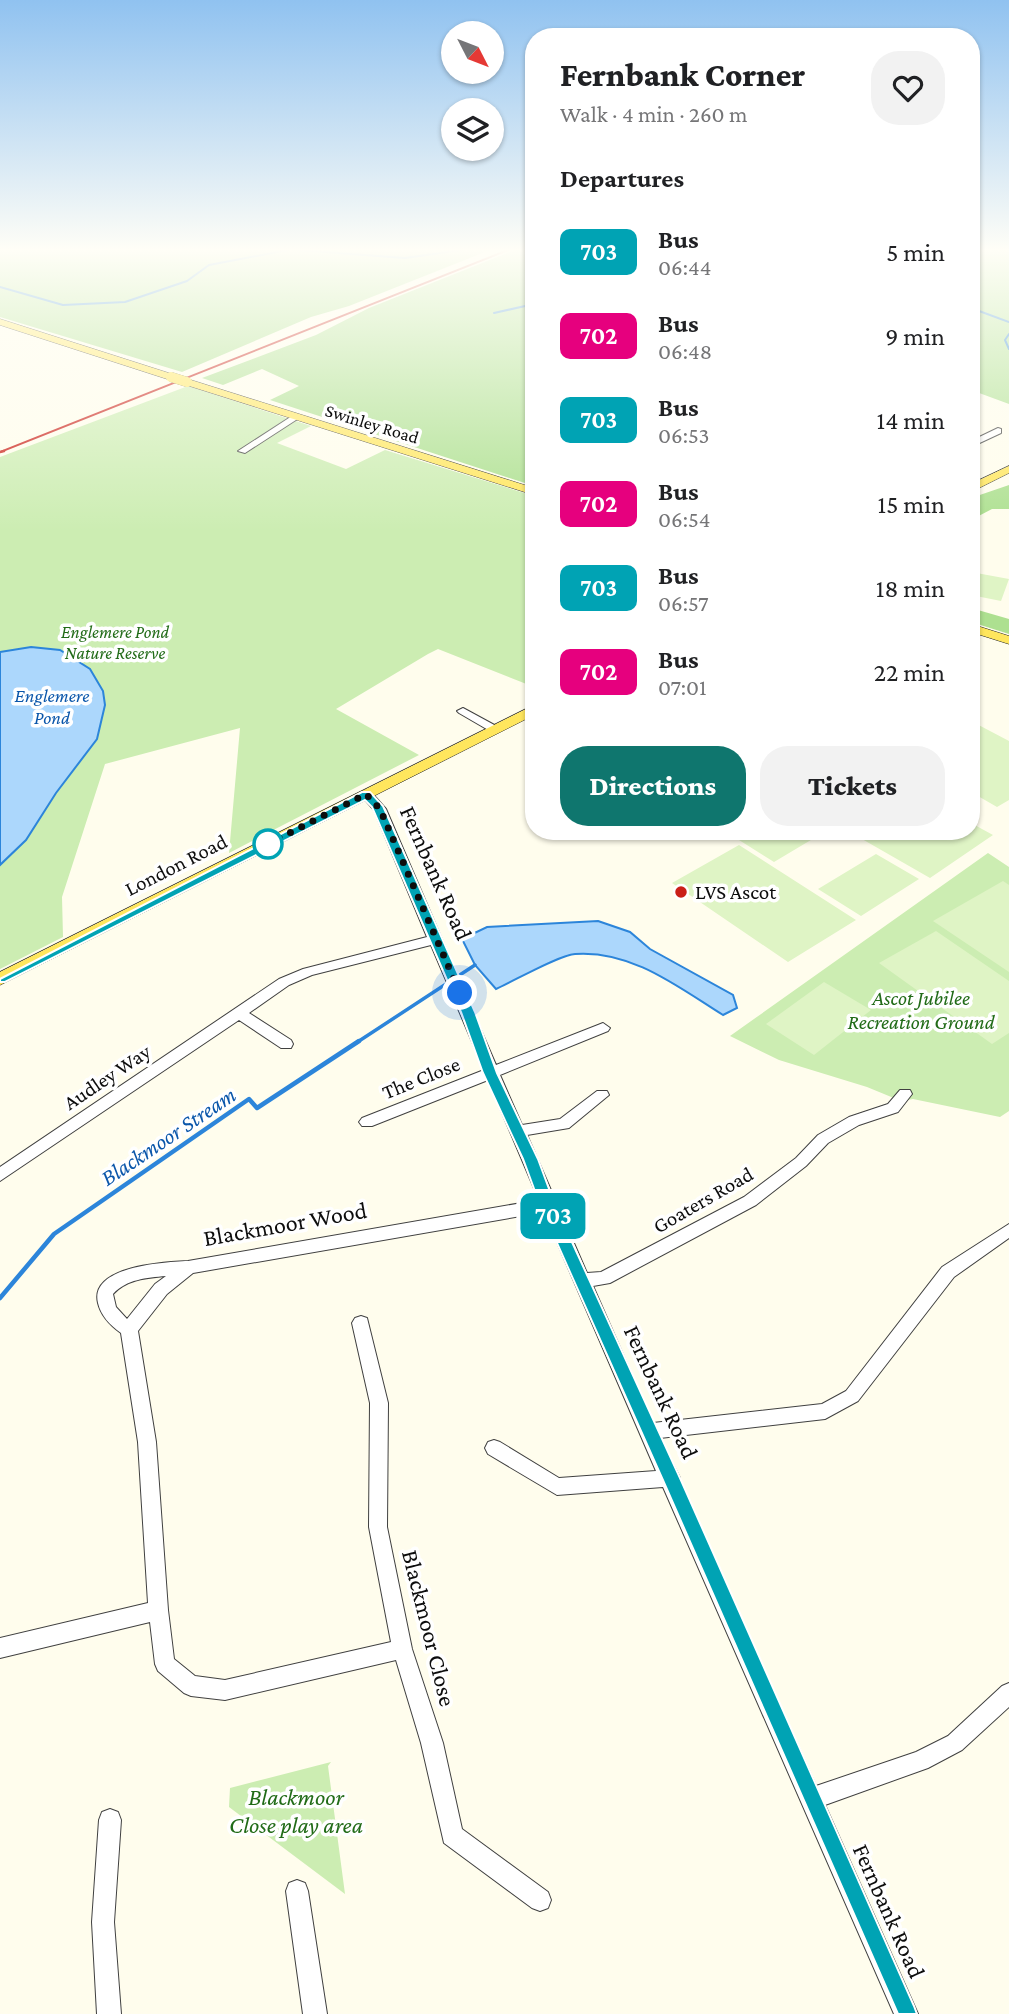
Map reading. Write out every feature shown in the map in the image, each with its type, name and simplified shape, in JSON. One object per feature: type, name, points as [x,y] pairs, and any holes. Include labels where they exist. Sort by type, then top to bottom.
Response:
[{"type":"main road","name":"Swinley Road","points":[[68,344],[525,489]]},
{"type":"main road","points":[[980,484],[1009,469]]},
{"type":"main road","points":[[980,631],[1009,640]]},
{"type":"main road","name":"London Road","points":[[0,979],[525,714]]},
{"type":"street","points":[[242,451],[295,418]]},
{"type":"street","points":[[980,440],[998,431]]},
{"type":"street","points":[[463,710],[494,729]]},
{"type":"street","name":"Fernbank Road","points":[[366,794],[380,809],[468,1012],[490,1073],[519,1131],[581,1281],[671,1478],[906,2014]]},
{"type":"street","name":"Audley Way","points":[[0,1175],[284,982],[299,975],[436,939]]},
{"type":"street","points":[[239,1013],[286,1044]]},
{"type":"street","name":"The Close","points":[[367,1122],[603,1028]]},
{"type":"street","name":"Goaters Road","points":[[581,1281],[604,1278],[750,1201],[801,1161],[822,1139],[854,1121],[893,1108],[905,1094]]},
{"type":"street","points":[[519,1131],[564,1124],[602,1096]]},
{"type":"street","name":"Blackmoor Wood","points":[[129,1329],[161,1289],[189,1267],[548,1205]]},
{"type":"street","points":[[650,1432],[825,1411],[852,1396],[948,1272],[1009,1230]]},
{"type":"street","points":[[189,1267],[131,1275],[111,1283],[105,1292],[107,1310],[129,1329],[147,1442],[158,1610],[165,1664],[191,1686],[225,1690],[402,1649]]},
{"type":"street","name":"Blackmoor Close","points":[[361,1323],[379,1403],[378,1527],[402,1649],[432,1743],[452,1835],[540,1900]]},
{"type":"street","points":[[494,1448],[557,1487],[671,1478]]},
{"type":"street","points":[[0,1648],[158,1610]]},
{"type":"street","points":[[811,1799],[921,1761],[955,1743],[1009,1693]]},
{"type":"street","points":[[109,2014],[103,1922],[110,1820]]},
{"type":"street","points":[[297,1891],[315,2014]]},
{"type":"green space","points":[[89,344],[248,344],[182,372]]},
{"type":"green space","points":[[292,344],[525,344],[525,483],[270,400],[299,386],[262,369],[223,385],[202,378]]},
{"type":"green space","points":[[980,344],[1009,344],[1009,404],[980,393]]},
{"type":"green space","name":"Englemere Pond Nature Reserve","points":[[188,386],[311,426],[277,443],[346,469],[385,450],[525,493],[525,683],[438,649],[428,654],[336,709],[419,755],[229,853],[240,728],[105,764],[62,897],[63,937],[0,969],[0,457]]},
{"type":"green space","points":[[1009,485],[1009,509],[992,509],[980,515],[980,495]]},
{"type":"green space","points":[[980,574],[1009,579],[1001,601],[980,597]]},
{"type":"green space","points":[[980,611],[1009,619],[1009,634],[980,625]]},
{"type":"green space","points":[[980,726],[1009,741],[1009,800],[997,807],[980,797]]},
{"type":"green space","points":[[980,828],[993,835],[930,878],[864,840],[980,840]]},
{"type":"green space","points":[[739,840],[811,840],[774,862]]},
{"type":"green space","points":[[739,845],[856,920],[788,962],[672,883]]},
{"type":"green space","name":"Ascot Jubilee Recreation Ground","points":[[988,853],[1009,867],[1009,1111],[1000,1117],[913,1099],[901,1101],[867,1087],[779,1060],[730,1036]]},
{"type":"green space","points":[[876,854],[919,879],[861,916],[818,889]]},
{"type":"green space","points":[[1003,881],[1009,885],[1009,972],[933,921]]},
{"type":"green space","points":[[936,931],[1009,981],[1009,1033],[992,1044],[879,963]]},
{"type":"green space","points":[[824,982],[871,1010],[814,1055],[766,1024]]},
{"type":"green space","name":"Blackmoor Close play area","points":[[331,1762],[328,1766],[345,1894],[229,1807],[230,1788]]},
{"type":"water","name":"Englemere Pond","points":[[31,647],[60,650],[90,669],[103,691],[105,705],[97,739],[56,793],[26,840],[0,865],[0,652]]},
{"type":"water","points":[[598,921],[630,932],[650,949],[733,995],[737,1008],[723,1015],[654,972],[616,958],[596,954],[568,955],[496,989],[475,965],[462,939],[487,927]]},
{"type":"waterway","points":[[1007,344],[1009,349]]},
{"type":"waterway","name":"Blackmoor Stream","points":[[356,1043],[475,965]]},
{"type":"waterway","name":"Blackmoor Stream","points":[[0,1298],[54,1234],[249,1099],[257,1108],[359,1041]]},
{"type":"railway","points":[[4,451],[0,452],[272,344]]},
{"type":"bus line","name":"703","points":[[0,979],[366,794],[380,809],[468,1012],[490,1073],[519,1131],[581,1281],[671,1478],[906,2014]]},
{"type":"place","name":"LVS Ascot","points":[[681,892]]},
{"type":"route","points":[[268,844],[366,794],[380,809],[460,993]]}]
